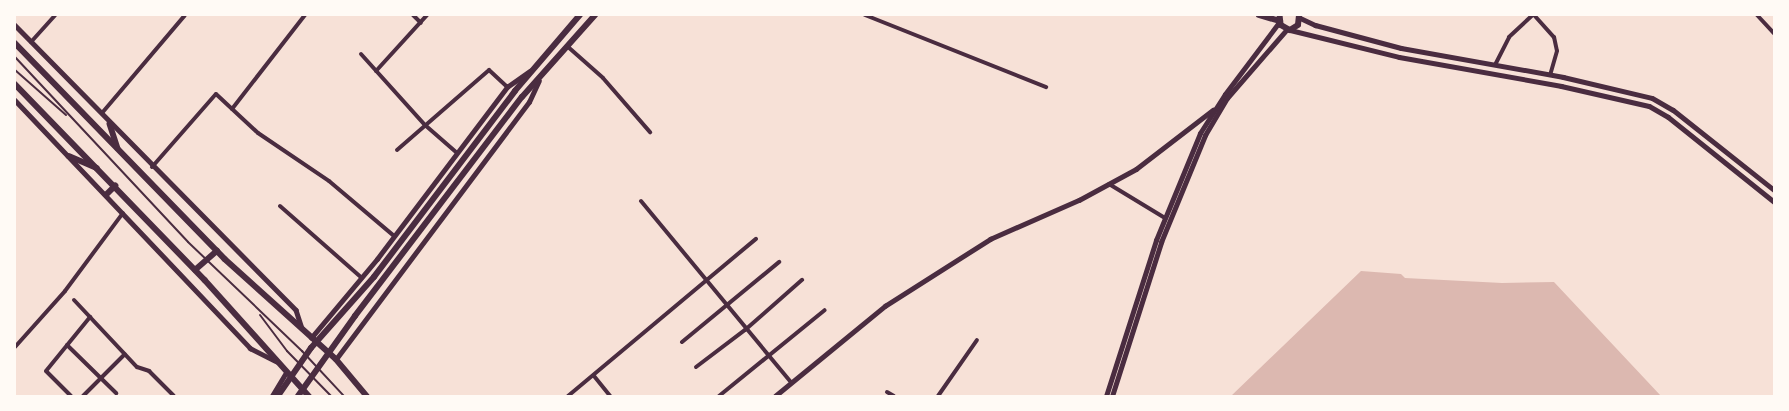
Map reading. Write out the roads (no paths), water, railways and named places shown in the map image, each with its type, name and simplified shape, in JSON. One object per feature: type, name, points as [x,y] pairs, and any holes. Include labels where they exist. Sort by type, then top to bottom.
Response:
[{"type":"main road","points":[[278,396],[311,348],[374,277],[515,90],[580,15]]},
{"type":"main road","points":[[298,396],[355,316],[522,97],[595,15]]},
{"type":"main road","points":[[1259,15],[1280,18],[1288,29],[1399,57],[1561,86],[1649,106],[1668,118],[1774,202]]},
{"type":"main road","points":[[1106,396],[1165,218],[1200,133],[1265,51],[1288,29],[1297,26],[1299,16],[1314,26],[1367,40],[1550,75],[1652,98],[1673,110],[1774,190]]},
{"type":"main road","points":[[1112,396],[1161,242],[1206,135],[1218,109],[1280,18]]},
{"type":"main road","points":[[15,43],[217,251],[336,359],[367,396]]},
{"type":"main road","points":[[15,84],[195,270],[286,374],[309,396]]},
{"type":"main road","points":[[110,124],[119,150]]},
{"type":"main road","points":[[69,156],[97,168]]},
{"type":"main road","points":[[106,195],[115,186]]},
{"type":"main road","points":[[195,270],[217,251]]},
{"type":"street","points":[[31,42],[56,15]]},
{"type":"street","points":[[102,113],[185,15]]},
{"type":"street","points":[[232,109],[305,15]]},
{"type":"street","points":[[413,15],[421,23]]},
{"type":"street","points":[[376,71],[427,15]]},
{"type":"street","points":[[865,15],[1046,86]]},
{"type":"street","points":[[1495,65],[1510,37],[1534,15],[1554,38],[1557,51],[1550,75]]},
{"type":"street","points":[[1758,15],[1774,32]]},
{"type":"street","points":[[15,25],[102,113],[110,124],[152,167],[296,310],[302,330]]},
{"type":"street","points":[[567,46],[603,78],[650,132]]},
{"type":"street","points":[[361,54],[425,125],[457,153]]},
{"type":"street","points":[[311,338],[362,278],[507,87],[536,67]]},
{"type":"street","points":[[397,150],[489,70],[507,87]]},
{"type":"street","points":[[336,359],[529,102],[542,73]]},
{"type":"street","points":[[152,167],[216,94],[258,133],[329,182],[394,236]]},
{"type":"street","points":[[15,100],[250,348],[276,361]]},
{"type":"street","points":[[775,396],[885,306],[990,240],[1109,184],[1136,169],[1218,109]]},
{"type":"street","points":[[1109,184],[1165,218]]},
{"type":"street","points":[[641,201],[745,330],[792,382]]},
{"type":"street","points":[[280,206],[362,278]]},
{"type":"street","points":[[15,347],[65,291],[123,213]]},
{"type":"street","points":[[568,396],[756,239]]},
{"type":"street","points":[[682,342],[779,262]]},
{"type":"street","points":[[696,367],[745,330],[802,280]]},
{"type":"street","points":[[74,300],[137,367],[149,372],[174,396]]},
{"type":"street","points":[[719,396],[824,310]]},
{"type":"street","points":[[71,396],[46,371],[90,317]]},
{"type":"street","points":[[938,396],[977,340]]},
{"type":"street","points":[[67,344],[116,393]]},
{"type":"street","points":[[83,396],[125,354]]},
{"type":"street","points":[[272,396],[286,374]]},
{"type":"street","points":[[594,376],[610,396]]},
{"type":"street","points":[[887,392],[894,396]]},
{"type":"lane","points":[[15,57],[71,120],[206,261],[257,311],[302,351],[344,396]]},
{"type":"lane","points":[[15,70],[71,120]]},
{"type":"lane","points":[[257,311],[287,351],[331,396]]}]
